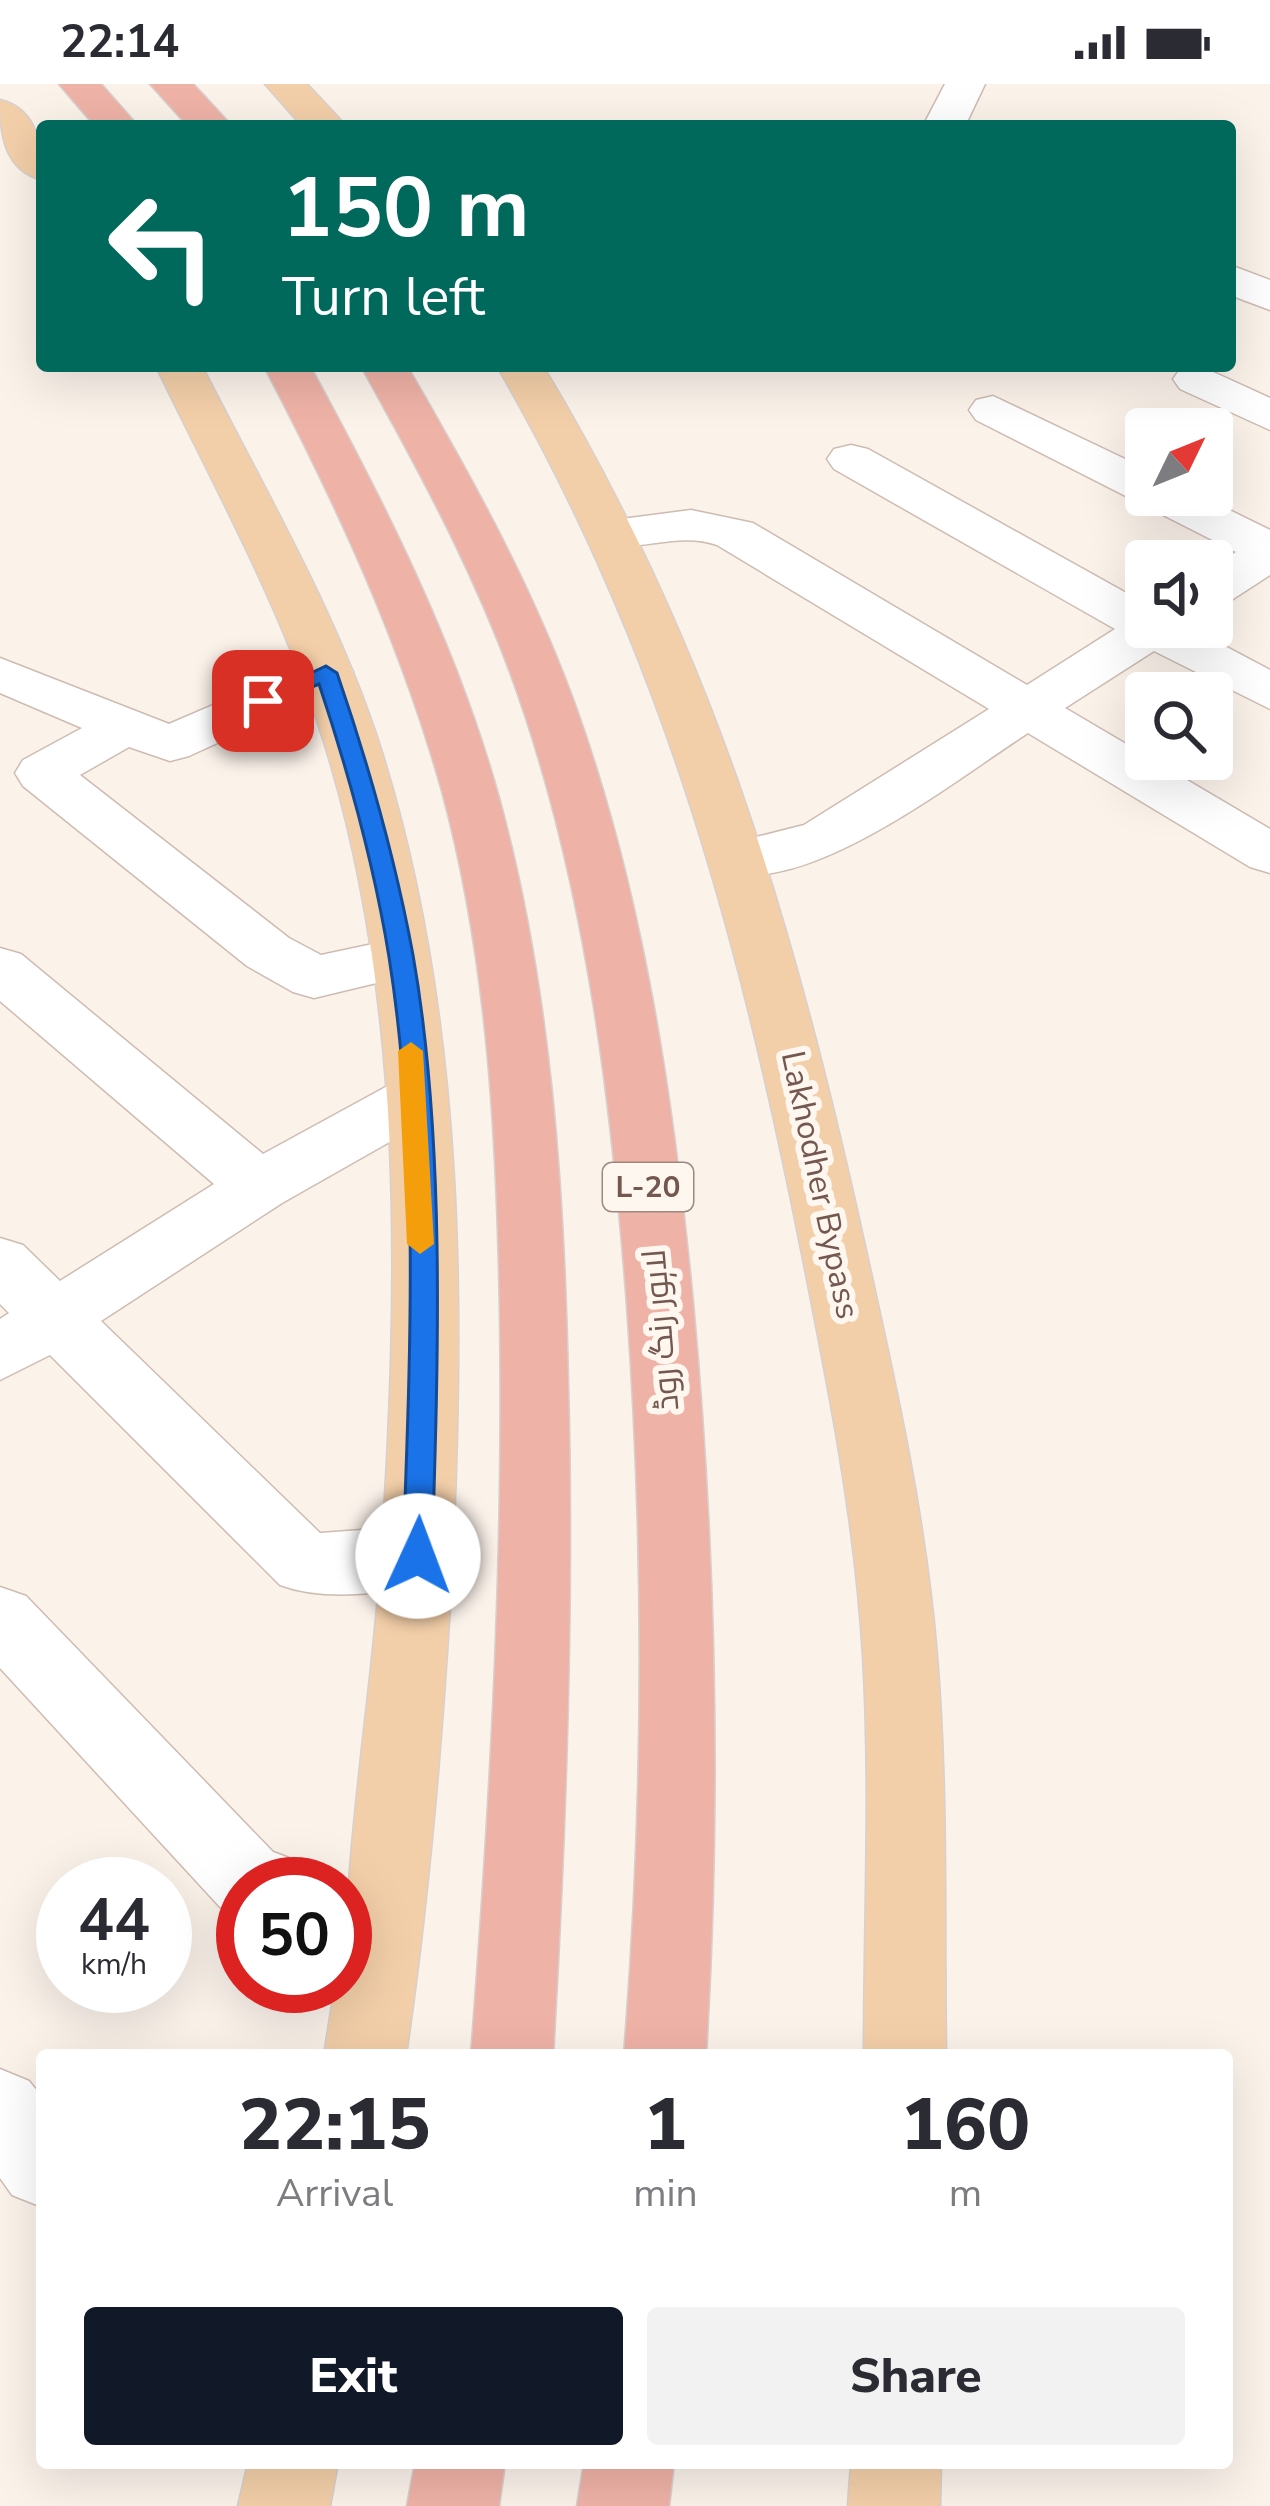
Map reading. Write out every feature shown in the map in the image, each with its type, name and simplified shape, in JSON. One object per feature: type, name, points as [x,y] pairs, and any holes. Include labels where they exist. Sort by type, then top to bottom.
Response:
[{"type":"highway","points":[[79,84],[112,120]]},
{"type":"highway","points":[[170,84],[206,120]]},
{"type":"highway","points":[[290,372],[403,599],[450,725],[482,853],[524,1076],[539,1571],[531,1794],[512,2049]]},
{"type":"highway","name":"لاہور رنگ روڈ","points":[[387,372],[442,467],[524,642],[568,767],[611,938],[641,1114],[663,1331],[679,1605],[674,1944],[665,2049]]},
{"type":"highway","points":[[453,2506],[459,2469]]},
{"type":"highway","points":[[623,2506],[628,2469]]},
{"type":"main road","points":[[285,84],[319,120]]},
{"type":"main road","points":[[0,112],[36,159]]},
{"type":"main road","points":[[182,372],[326,673],[367,794],[401,958],[416,1100],[424,1360],[418,1556],[372,1873]]},
{"type":"main road","name":"Lakhodher Bypass","points":[[524,372],[574,450],[617,533],[741,859],[781,1003],[857,1361],[900,1654],[905,2049]]},
{"type":"main road","points":[[365,2049],[366,2013]]},
{"type":"main road","points":[[284,2506],[292,2469]]},
{"type":"main road","points":[[894,2506],[896,2469]]},
{"type":"street","points":[[1236,281],[1270,297]]},
{"type":"street","points":[[1196,380],[1270,416]]},
{"type":"street","points":[[993,410],[1125,477]]},
{"type":"street","points":[[851,459],[1125,612]]},
{"type":"street","points":[[1201,516],[1270,552],[1233,576]]},
{"type":"street","points":[[617,533],[681,523],[724,530],[1270,854]]},
{"type":"street","points":[[741,859],[822,840],[1125,644]]},
{"type":"street","points":[[1189,648],[1270,692]]},
{"type":"street","points":[[0,674],[170,744],[326,673]]},
{"type":"street","points":[[125,726],[21,783],[268,952],[314,977],[401,958]]},
{"type":"street","points":[[0,970],[260,1186]]},
{"type":"street","points":[[28,1335],[260,1186],[416,1100]]},
{"type":"street","points":[[0,1262],[28,1335],[305,1564],[418,1556]]},
{"type":"street","points":[[0,1618],[225,1857]]},
{"type":"street","points":[[0,2110],[36,2157]]},
{"type":"slow traffic","points":[[411,1051],[420,1244]]},
{"type":"route","points":[[263,701],[326,673],[367,794],[401,958],[416,1100],[424,1360],[418,1556]]}]
